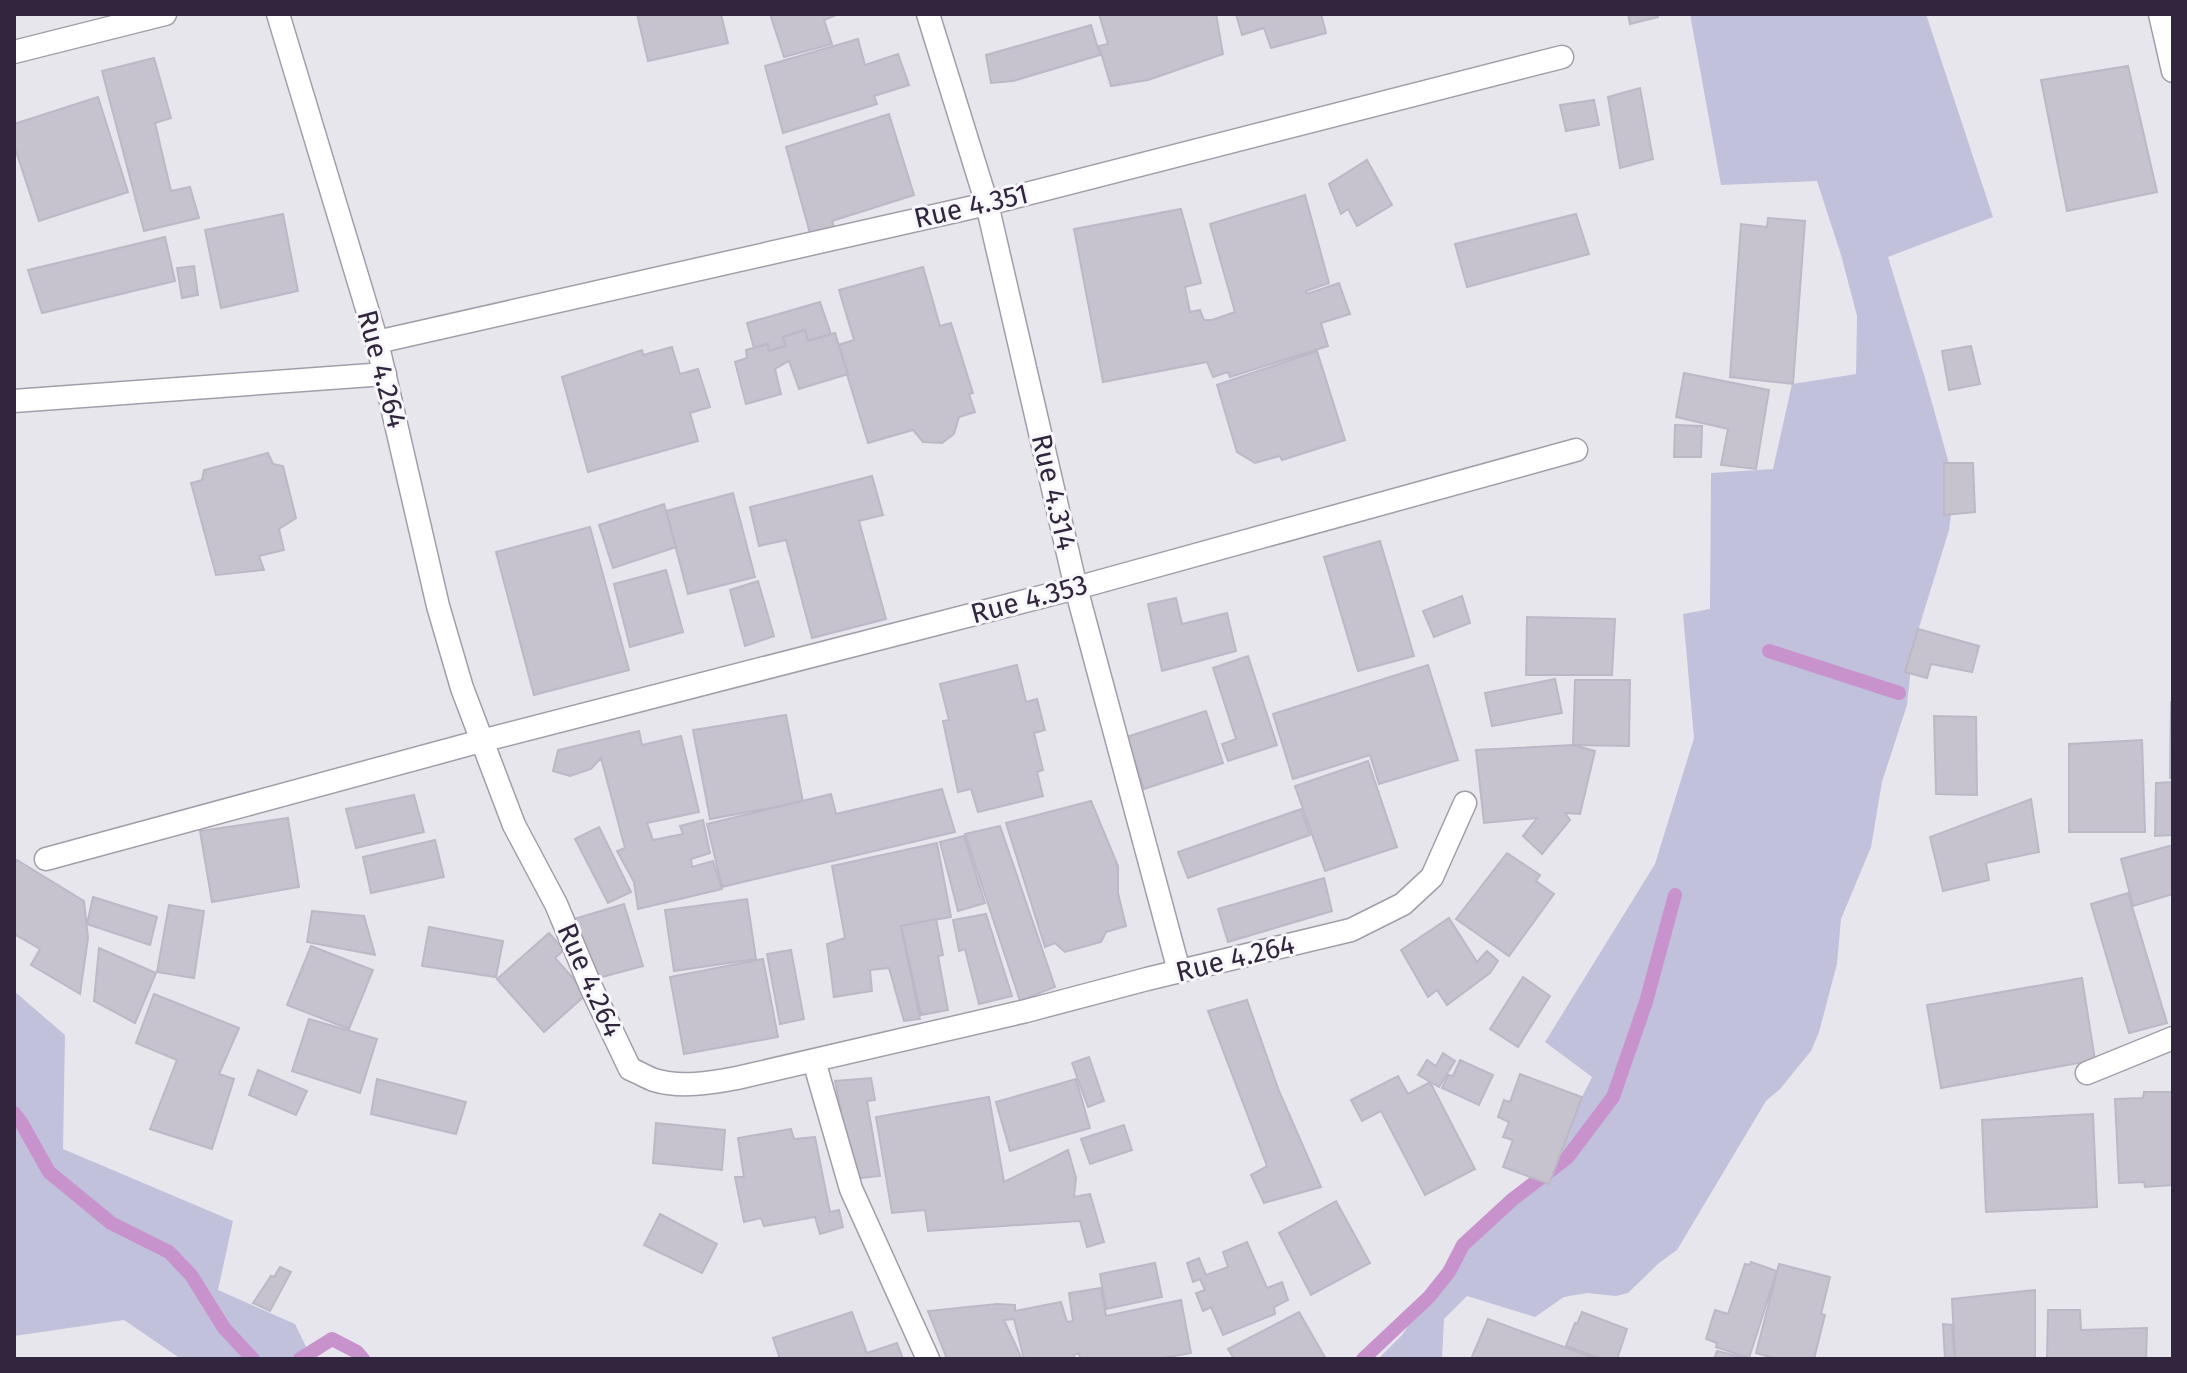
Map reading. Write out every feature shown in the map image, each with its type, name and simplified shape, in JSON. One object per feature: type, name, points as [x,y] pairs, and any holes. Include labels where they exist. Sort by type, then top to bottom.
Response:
[{"type":"street","points":[[14,52],[165,14]]},
{"type":"street","name":"Rue 4.264","points":[[278,14],[377,342],[438,606],[462,688],[514,825],[556,904],[630,1069],[655,1080],[711,1083],[1026,1011],[1351,930],[1403,904],[1432,877],[1465,803]]},
{"type":"street","name":"Rue 4.314","points":[[928,14],[987,204],[1076,588],[1179,971]]},
{"type":"street","points":[[2160,14],[2173,71]]},
{"type":"street","name":"Rue 4.351","points":[[377,342],[987,204],[1562,57]]},
{"type":"street","points":[[14,401],[385,374]]},
{"type":"street","name":"Rue 4.353","points":[[46,859],[481,741],[1076,588],[1576,450]]},
{"type":"street","points":[[2087,1073],[2173,1038]]},
{"type":"street","points":[[814,1061],[851,1189],[928,1359]]},
{"type":"shaded area","points":[[1690,14],[1926,14],[1993,217],[1888,257],[1955,485],[1949,530],[1913,647],[1907,705],[1882,782],[1871,847],[1841,919],[1837,964],[1819,1032],[1811,1051],[1766,1101],[1677,1250],[1628,1293],[1616,1296],[1587,1293],[1564,1297],[1535,1317],[1467,1296],[1444,1319],[1442,1359],[1378,1359],[1402,1335],[1440,1280],[1464,1254],[1463,1245],[1513,1199],[1546,1174],[1592,1077],[1545,1042],[1655,864],[1694,738],[1683,614],[1710,609],[1711,473],[1773,469],[1792,384],[1856,374],[1857,316],[1817,181],[1721,185]]},
{"type":"shaded area","points":[[14,991],[65,1035],[63,1149],[233,1221],[218,1290],[295,1324],[312,1359],[181,1359],[124,1320],[14,1336]]},
{"type":"building","points":[[637,14],[721,14],[728,43],[648,61]]},
{"type":"building","points":[[770,14],[838,14],[824,20],[832,44],[784,57]]},
{"type":"building","points":[[1099,14],[1216,14],[1223,54],[1148,80],[1111,86],[1099,46],[1108,44]]},
{"type":"building","points":[[1236,14],[1321,14],[1326,33],[1271,48],[1264,28],[1242,35]]},
{"type":"building","points":[[1628,14],[1657,14],[1658,17],[1630,24]]},
{"type":"building","points":[[1091,25],[1100,55],[1013,81],[991,83],[986,55]]},
{"type":"building","points":[[858,39],[865,65],[898,54],[909,85],[874,96],[877,104],[783,133],[765,66]]},
{"type":"building","points":[[154,58],[171,118],[155,123],[171,191],[190,187],[199,218],[144,231],[102,71]]},
{"type":"building","points":[[2128,66],[2157,192],[2067,211],[2041,80]]},
{"type":"building","points":[[1640,88],[1653,159],[1620,168],[1608,97]]},
{"type":"building","points":[[98,97],[128,192],[39,221],[14,145],[14,124]]},
{"type":"building","points":[[1594,100],[1599,125],[1566,131],[1560,105]]},
{"type":"building","points":[[889,114],[914,195],[832,221],[834,227],[811,237],[786,147]]},
{"type":"building","points":[[1367,160],[1392,205],[1357,226],[1348,209],[1341,214],[1329,184]]},
{"type":"building","points":[[1305,195],[1329,283],[1306,291],[1307,294],[1339,283],[1350,314],[1321,323],[1328,346],[1230,377],[1228,372],[1213,377],[1207,362],[1103,382],[1074,229],[1181,209],[1201,283],[1185,287],[1190,312],[1200,310],[1204,320],[1212,320],[1235,312],[1210,224]]},
{"type":"building","points":[[283,214],[298,291],[221,308],[205,230]]},
{"type":"building","points":[[1576,214],[1589,254],[1467,287],[1455,244]]},
{"type":"building","points":[[1768,218],[1805,221],[1793,384],[1730,377],[1741,224],[1767,227]]},
{"type":"building","points":[[165,237],[175,281],[42,313],[28,270]]},
{"type":"building","points":[[194,266],[198,295],[182,298],[177,268]]},
{"type":"building","points":[[923,267],[940,326],[951,323],[973,393],[969,394],[975,412],[959,417],[954,434],[942,443],[923,442],[913,430],[868,443],[838,345],[854,340],[839,290]]},
{"type":"building","points":[[820,302],[831,334],[808,341],[805,330],[783,337],[786,346],[769,351],[768,344],[754,348],[747,323]]},
{"type":"building","points":[[805,330],[808,341],[835,333],[848,374],[799,389],[789,361],[775,369],[781,394],[746,404],[735,362],[747,358],[746,350],[768,344],[769,351],[786,346],[783,337]]},
{"type":"building","points":[[1971,346],[1980,384],[1949,390],[1942,351]]},
{"type":"building","points":[[672,347],[680,374],[698,369],[710,407],[690,413],[698,441],[588,472],[562,377],[642,350],[643,355]]},
{"type":"building","points":[[1317,351],[1345,440],[1282,460],[1280,456],[1255,463],[1237,452],[1217,385]]},
{"type":"building","points":[[1684,373],[1769,390],[1756,469],[1721,465],[1728,429],[1676,417]]},
{"type":"building","points":[[1675,425],[1702,426],[1701,457],[1674,457]]},
{"type":"building","points":[[268,453],[273,464],[283,466],[296,518],[279,529],[284,550],[259,556],[264,570],[216,575],[191,483],[202,480],[204,470]]},
{"type":"building","points":[[1944,463],[1973,463],[1975,512],[1944,515]]},
{"type":"building","points":[[872,476],[883,515],[859,521],[886,619],[812,638],[786,540],[759,546],[750,507]]},
{"type":"building","points":[[733,493],[755,577],[688,594],[666,511]]},
{"type":"building","points":[[664,504],[676,547],[613,568],[599,525]]},
{"type":"building","points":[[590,527],[629,670],[534,695],[496,552]]},
{"type":"building","points":[[1380,541],[1414,656],[1358,671],[1324,557]]},
{"type":"building","points":[[666,570],[683,632],[630,647],[614,584]]},
{"type":"building","points":[[758,581],[774,636],[745,646],[730,590]]},
{"type":"building","points":[[1462,596],[1470,623],[1434,637],[1423,611]]},
{"type":"building","points":[[1176,598],[1182,624],[1227,613],[1236,651],[1162,671],[1148,604]]},
{"type":"building","points":[[1527,617],[1615,619],[1612,675],[1526,675]]},
{"type":"building","points":[[1918,629],[1979,646],[1972,672],[1931,664],[1927,678],[1905,672]]},
{"type":"building","points":[[1248,656],[1277,745],[1228,761],[1222,744],[1236,739],[1213,668]]},
{"type":"building","points":[[1017,665],[1026,702],[1037,699],[1045,730],[1034,733],[1043,770],[1037,772],[1043,796],[978,812],[971,789],[958,792],[943,721],[949,720],[940,684]]},
{"type":"building","points":[[1428,665],[1458,760],[1379,784],[1370,755],[1293,779],[1273,714]]},
{"type":"building","points":[[1555,679],[1562,713],[1492,726],[1485,693]]},
{"type":"building","points":[[1575,680],[1630,680],[1629,746],[1573,745]]},
{"type":"building","points":[[2173,702],[2173,778],[2170,778]]},
{"type":"building","points":[[1206,711],[1223,763],[1144,789],[1127,737]]},
{"type":"building","points":[[786,715],[803,802],[710,819],[693,730]]},
{"type":"building","points":[[1934,716],[1976,717],[1977,795],[1936,794]]},
{"type":"building","points":[[639,731],[642,745],[681,736],[699,812],[647,823],[653,840],[683,834],[680,826],[703,820],[710,853],[691,859],[692,867],[713,861],[722,889],[638,909],[634,882],[617,851],[625,848],[601,758],[591,769],[570,776],[553,771],[558,750]]},
{"type":"building","points":[[2142,740],[2145,832],[2069,832],[2069,744]]},
{"type":"building","points":[[1573,745],[1595,751],[1580,814],[1565,813],[1570,820],[1542,854],[1523,836],[1537,818],[1484,823],[1476,750]]},
{"type":"building","points":[[1368,761],[1397,847],[1325,871],[1295,786]]},
{"type":"building","points":[[2173,782],[2173,835],[2155,836],[2156,783]]},
{"type":"building","points":[[942,789],[955,832],[722,887],[707,824],[831,794],[836,814]]},
{"type":"building","points":[[414,795],[424,832],[356,848],[346,809]]},
{"type":"building","points":[[2031,799],[2039,852],[1986,863],[1989,880],[1943,891],[1930,837]]},
{"type":"building","points":[[1091,801],[1118,866],[1118,893],[1126,926],[1106,932],[1101,942],[1065,952],[1055,943],[1045,947],[1006,823]]},
{"type":"building","points":[[1301,809],[1310,835],[1188,878],[1178,852]]},
{"type":"building","points":[[288,818],[299,887],[212,902],[200,831]]},
{"type":"building","points":[[1000,826],[1055,987],[1020,1001],[965,834]]},
{"type":"building","points":[[599,827],[631,892],[608,903],[575,839]]},
{"type":"building","points":[[964,836],[985,903],[958,911],[940,842]]},
{"type":"building","points":[[435,840],[444,877],[371,893],[363,857]]},
{"type":"building","points":[[937,843],[951,917],[901,926],[920,1019],[904,1021],[889,968],[870,970],[872,991],[834,997],[827,944],[845,938],[832,866]]},
{"type":"building","points":[[2173,845],[2173,894],[2133,906],[2121,859]]},
{"type":"building","points":[[1507,853],[1540,875],[1536,881],[1554,894],[1509,956],[1456,919]]},
{"type":"building","points":[[17,860],[84,901],[88,938],[80,994],[31,965],[40,949],[14,934],[14,864]]},
{"type":"building","points":[[1324,878],[1332,911],[1228,942],[1218,909]]},
{"type":"building","points":[[2128,893],[2167,1023],[2129,1033],[2091,904]]},
{"type":"building","points":[[93,897],[157,917],[150,945],[87,924]]},
{"type":"building","points":[[747,899],[756,959],[674,971],[665,910]]},
{"type":"building","points":[[624,904],[643,966],[591,980],[574,919]]},
{"type":"building","points":[[169,905],[204,911],[194,978],[157,972]]},
{"type":"building","points":[[312,911],[364,916],[375,955],[307,942]]},
{"type":"building","points":[[986,914],[1012,996],[979,1004],[965,949],[959,951],[953,920]]},
{"type":"building","points":[[1449,918],[1477,962],[1487,951],[1498,961],[1490,973],[1447,1005],[1437,990],[1428,997],[1401,950]]},
{"type":"building","points":[[936,919],[943,955],[938,956],[948,1010],[921,1015],[901,926]]},
{"type":"building","points":[[429,927],[503,941],[496,977],[422,966]]},
{"type":"building","points":[[549,933],[564,950],[555,958],[587,994],[544,1032],[497,979]]},
{"type":"building","points":[[311,946],[373,970],[349,1029],[287,1005]]},
{"type":"building","points":[[99,948],[156,973],[135,1023],[94,1001]]},
{"type":"building","points":[[791,950],[804,1019],[780,1024],[767,954]]},
{"type":"building","points":[[763,959],[778,1037],[684,1054],[670,977]]},
{"type":"building","points":[[1523,977],[1550,996],[1518,1047],[1490,1029]]},
{"type":"building","points":[[2082,978],[2095,1060],[1941,1088],[1927,1005]]},
{"type":"building","points":[[154,994],[239,1028],[219,1074],[234,1079],[212,1149],[150,1129],[177,1060],[136,1043]]},
{"type":"building","points":[[1247,1000],[1279,1091],[1321,1187],[1264,1203],[1251,1175],[1267,1166],[1208,1011]]},
{"type":"building","points":[[309,1019],[377,1039],[360,1093],[292,1071]]},
{"type":"building","points":[[1443,1053],[1455,1061],[1439,1087],[1418,1075],[1427,1060],[1436,1066]]},
{"type":"building","points":[[1089,1057],[1104,1101],[1088,1107],[1072,1063]]},
{"type":"building","points":[[1460,1060],[1493,1075],[1479,1105],[1442,1088],[1448,1075],[1453,1076]]},
{"type":"building","points":[[258,1070],[307,1091],[296,1115],[249,1095]]},
{"type":"building","points":[[1520,1074],[1582,1097],[1549,1184],[1503,1167],[1513,1140],[1503,1137],[1509,1122],[1498,1117],[1504,1100],[1510,1102]]},
{"type":"building","points":[[1398,1076],[1408,1094],[1430,1082],[1475,1169],[1425,1195],[1381,1111],[1362,1121],[1351,1100]]},
{"type":"building","points":[[871,1078],[875,1100],[867,1101],[880,1176],[854,1179],[835,1081]]},
{"type":"building","points":[[377,1079],[466,1102],[456,1134],[371,1114]]},
{"type":"building","points":[[1076,1079],[1090,1128],[1010,1151],[996,1102]]},
{"type":"building","points":[[2144,1092],[2173,1092],[2173,1185],[2145,1187],[2144,1182],[2119,1183],[2115,1099],[2143,1098]]},
{"type":"building","points":[[989,1097],[1004,1182],[1068,1150],[1076,1178],[1074,1197],[1090,1194],[1104,1242],[1087,1247],[1080,1221],[928,1231],[925,1210],[892,1213],[876,1117]]},
{"type":"building","points":[[2093,1114],[2097,1207],[1986,1212],[1982,1120]]},
{"type":"building","points":[[656,1123],[725,1130],[722,1170],[653,1163]]},
{"type":"building","points":[[1124,1125],[1132,1150],[1090,1164],[1081,1139]]},
{"type":"building","points":[[791,1129],[794,1139],[815,1137],[830,1212],[839,1210],[843,1227],[820,1234],[815,1217],[764,1226],[761,1218],[744,1222],[735,1177],[744,1177],[738,1138]]},
{"type":"building","points":[[1336,1201],[1370,1263],[1311,1295],[1279,1233]]},
{"type":"building","points":[[660,1214],[717,1244],[702,1273],[644,1245]]},
{"type":"building","points":[[1247,1242],[1267,1288],[1282,1282],[1288,1300],[1274,1307],[1275,1314],[1223,1335],[1211,1307],[1203,1311],[1196,1293],[1205,1290],[1200,1279],[1193,1282],[1187,1263],[1199,1258],[1206,1275],[1228,1267],[1223,1252]]},
{"type":"building","points":[[1751,1262],[1777,1271],[1749,1358],[1716,1347],[1717,1343],[1706,1339],[1715,1310],[1728,1314],[1745,1264],[1750,1265]]},
{"type":"building","points":[[1155,1263],[1162,1297],[1106,1309],[1100,1274]]},
{"type":"building","points":[[1779,1264],[1830,1277],[1814,1359],[1777,1359],[1756,1353]]},
{"type":"building","points":[[280,1267],[291,1272],[270,1311],[253,1303]]},
{"type":"building","points":[[1101,1288],[1106,1316],[1181,1300],[1191,1353],[1158,1359],[1080,1359],[1079,1353],[1074,1355],[1075,1359],[1024,1359],[1014,1319],[1004,1320],[1022,1359],[947,1359],[928,1311],[997,1304],[1015,1305],[1015,1311],[1061,1302],[1067,1322],[1073,1321],[1069,1293]]},
{"type":"building","points":[[2035,1290],[2035,1359],[1955,1359],[1952,1299]]},
{"type":"building","points":[[2048,1310],[2080,1310],[2081,1330],[2147,1328],[2146,1359],[2047,1359]]},
{"type":"building","points":[[852,1312],[867,1353],[897,1343],[903,1359],[780,1359],[773,1338]]},
{"type":"building","points":[[1299,1312],[1326,1359],[1234,1359],[1228,1349]]},
{"type":"building","points":[[1582,1312],[1627,1329],[1617,1359],[1602,1359],[1566,1346]]},
{"type":"building","points":[[1488,1319],[1597,1359],[1471,1359]]},
{"type":"building","points":[[1943,1324],[1952,1325],[1955,1359],[1945,1359]]},
{"type":"building","points":[[1717,1351],[1749,1359],[1714,1359]]},
{"type":"waterway","points":[[1769,651],[1899,693]]},
{"type":"waterway","points":[[1363,1359],[1429,1297],[1449,1272],[1463,1245],[1513,1199],[1567,1158],[1613,1097],[1646,1002],[1675,895]]},
{"type":"waterway","points":[[14,1113],[49,1172],[111,1223],[169,1252],[191,1275],[224,1328],[253,1359]]},
{"type":"waterway","points":[[300,1359],[332,1339],[357,1352],[363,1359]]}]
